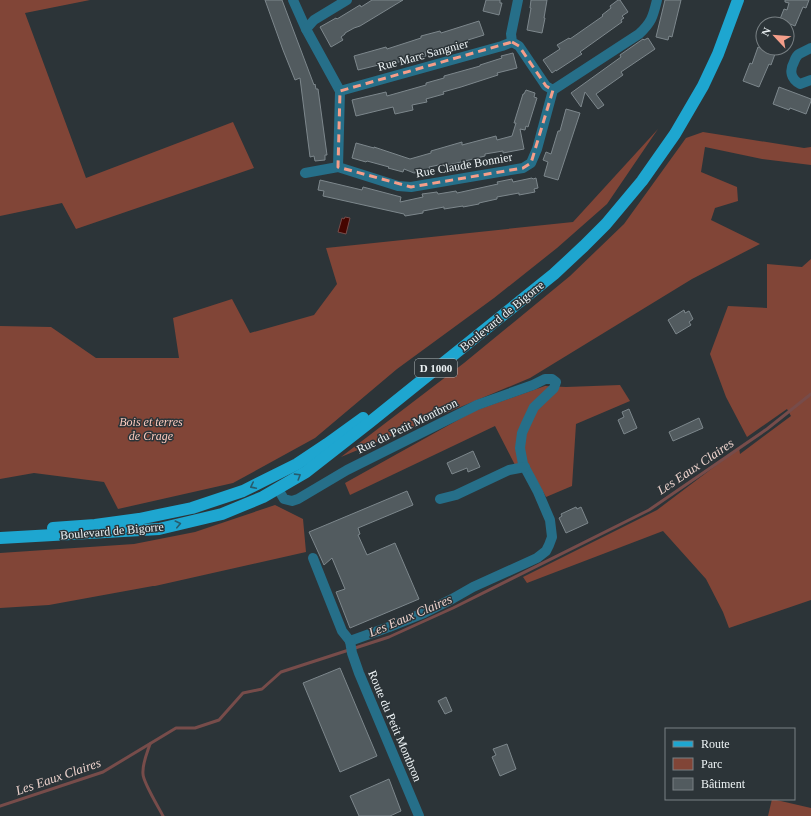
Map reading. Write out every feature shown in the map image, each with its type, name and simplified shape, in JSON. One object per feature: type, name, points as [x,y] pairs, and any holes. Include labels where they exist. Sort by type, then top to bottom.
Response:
[{"type":"main road","name":"Boulevard de Bigorre","points":[[0,530],[95,525],[139,519],[192,508],[243,491],[297,464],[327,444],[371,412],[467,335],[563,256],[604,217],[638,174],[694,91],[710,56],[732,0]]},
{"type":"main road","name":"Boulevard de Bigorre","points":[[0,538],[158,529],[222,514],[263,497],[306,472],[554,274],[606,224],[642,181],[675,134],[703,86],[718,54],[738,0]]},
{"type":"street","points":[[294,0],[306,29],[340,90],[338,167]]},
{"type":"street","points":[[306,29],[314,20],[347,0]]},
{"type":"street","points":[[518,0],[511,34],[512,42],[519,46],[546,86],[553,90],[640,34],[652,19],[657,0]]},
{"type":"street","name":"Rue Marc Sangnier","points":[[340,90],[512,42]]},
{"type":"street","points":[[811,48],[799,54],[792,66],[791,72],[792,77],[800,84],[811,80]]},
{"type":"street","name":"Rue Claude Bonnier","points":[[305,173],[338,167],[398,186],[411,187],[523,168],[531,163],[537,149],[553,90]]},
{"type":"street","name":"Rue du Petit Montbron","points":[[278,489],[284,499],[292,501],[298,499],[347,470],[477,405],[533,385],[545,379],[552,379],[556,382],[554,388],[534,407],[522,433],[520,448],[525,467]]},
{"type":"street","points":[[351,646],[389,627],[424,613],[474,587],[537,558],[546,551],[549,545],[552,537],[550,520],[525,467],[509,470],[456,496],[440,499]]},
{"type":"street","name":"Route du Petit Montbron","points":[[313,558],[342,631],[351,646],[362,680],[419,816]]},
{"type":"highlighted area","points":[[512,42],[519,46],[546,86],[553,90],[531,163],[523,168],[411,187],[338,167],[340,91]]},
{"type":"green space","points":[[0,0],[90,0],[25,13],[86,178],[233,122],[254,168],[76,229],[62,203],[0,216]]},
{"type":"green space","name":"Bois et terres de Crage","points":[[658,129],[607,204],[557,248],[494,298],[397,369],[315,438],[233,483],[118,509],[104,482],[34,473],[0,479],[0,326],[51,327],[96,358],[179,358],[173,318],[232,299],[250,333],[314,315],[337,284],[326,248],[573,222]]},
{"type":"green space","points":[[703,132],[804,148],[811,147],[811,165],[762,159],[705,147],[701,172],[737,187],[738,201],[715,208],[711,220],[760,244],[692,279],[530,378],[341,457],[464,363],[570,276],[624,224],[686,138]]},
{"type":"green space","points":[[811,259],[811,600],[729,628],[723,612],[706,579],[663,531],[527,583],[523,577],[657,510],[739,448],[740,454],[791,416],[787,409],[747,437],[726,397],[710,354],[728,306],[767,308],[767,264],[802,267]]},
{"type":"green space","points":[[620,385],[630,401],[576,424],[572,486],[546,497],[527,464],[515,465],[495,426],[350,495],[345,483],[474,411],[545,386],[566,387]]},
{"type":"green space","points":[[275,505],[303,519],[306,552],[155,586],[49,605],[0,608],[0,553],[134,544],[195,532]]},
{"type":"green space","points":[[772,800],[811,808],[811,816],[768,816]]},
{"type":"shaded area","points":[[345,217],[350,218],[346,234],[338,232],[342,218],[344,219]]},
{"type":"building","points":[[265,0],[282,0],[314,85],[315,84],[316,89],[318,89],[327,155],[325,155],[325,160],[315,161],[314,156],[310,157],[300,78],[295,80]]},
{"type":"building","points":[[372,0],[403,0],[360,26],[345,33],[341,37],[343,40],[331,47],[320,27]]},
{"type":"building","points":[[486,0],[500,0],[500,3],[502,3],[499,15],[483,11]]},
{"type":"building","points":[[531,0],[547,0],[542,33],[527,30]]},
{"type":"building","points":[[620,0],[628,12],[622,16],[624,18],[621,20],[622,22],[580,52],[582,54],[552,73],[543,60],[560,49],[557,45],[569,38],[570,39],[603,16],[602,15],[611,8],[610,6]]},
{"type":"building","points":[[665,0],[681,0],[672,37],[669,36],[668,40],[656,37]]},
{"type":"building","points":[[785,0],[809,0],[806,8],[803,7],[795,26],[795,16],[781,16],[784,9],[787,10],[789,3],[785,2]]},
{"type":"building","points":[[479,21],[484,35],[468,40],[469,43],[450,49],[449,47],[425,52],[426,56],[414,59],[395,63],[395,61],[358,70],[354,56],[386,47],[387,49],[421,38],[421,36],[440,31],[441,33]]},
{"type":"building","points":[[648,38],[655,49],[621,72],[623,75],[596,94],[604,105],[598,109],[585,92],[581,107],[571,93],[621,57],[620,55],[643,39]]},
{"type":"building","points":[[513,53],[517,68],[497,73],[498,75],[443,92],[444,94],[426,99],[427,102],[412,105],[413,110],[395,114],[393,107],[356,116],[352,100],[386,92],[387,96],[426,85],[426,83],[444,78],[444,76],[480,66],[502,58],[501,56]]},
{"type":"building","points":[[755,56],[774,56],[759,87],[743,81],[750,63],[752,64]]},
{"type":"building","points":[[779,87],[811,99],[806,114],[773,104]]},
{"type":"building","points":[[526,90],[535,93],[534,97],[537,98],[528,127],[526,126],[525,130],[520,129],[524,149],[503,153],[503,151],[485,154],[485,156],[449,165],[448,163],[429,167],[430,170],[414,173],[404,169],[403,172],[352,158],[356,143],[374,147],[410,159],[462,142],[462,145],[496,136],[497,140],[512,136],[516,123],[514,123],[523,94]]},
{"type":"building","points":[[566,109],[580,113],[558,180],[544,176],[548,162],[543,160],[546,152],[551,154],[558,131],[560,131]]},
{"type":"building","points":[[536,178],[538,188],[534,189],[535,192],[497,197],[497,199],[479,204],[444,209],[444,207],[405,216],[404,214],[323,196],[324,191],[318,190],[320,180],[362,190],[363,187],[401,197],[400,202],[423,197],[422,194],[437,192],[438,194],[456,191],[457,193],[498,184],[497,182],[512,179],[513,182]]},
{"type":"building","points":[[684,310],[685,313],[689,311],[693,319],[689,322],[691,325],[676,334],[668,320]]},
{"type":"building","points":[[629,409],[637,428],[624,434],[618,420],[624,417],[622,412]]},
{"type":"building","points":[[699,418],[703,428],[673,441],[669,432]]},
{"type":"building","points":[[473,451],[480,467],[468,472],[467,468],[452,474],[447,463]]},
{"type":"building","points":[[407,491],[413,505],[358,528],[360,534],[358,535],[367,555],[395,543],[419,599],[350,628],[336,592],[345,589],[332,558],[324,565],[309,532]]},
{"type":"building","points":[[576,507],[577,509],[581,507],[588,523],[566,533],[559,518],[562,516],[561,514]]},
{"type":"building","points":[[340,668],[377,756],[340,772],[303,683]]},
{"type":"building","points":[[446,697],[452,711],[445,714],[438,701]]},
{"type":"building","points":[[507,744],[516,769],[500,776],[492,757],[496,755],[493,749]]},
{"type":"building","points":[[389,779],[401,811],[390,816],[359,816],[350,796]]},
{"type":"waterway","name":"Les Eaux Claires","points":[[0,806],[103,772],[176,728],[195,728],[219,720],[243,693],[262,689],[281,672],[389,637],[453,608],[649,510],[767,429],[811,394]]},
{"type":"waterway","points":[[150,744],[144,762],[143,774],[148,789],[163,816]]}]
